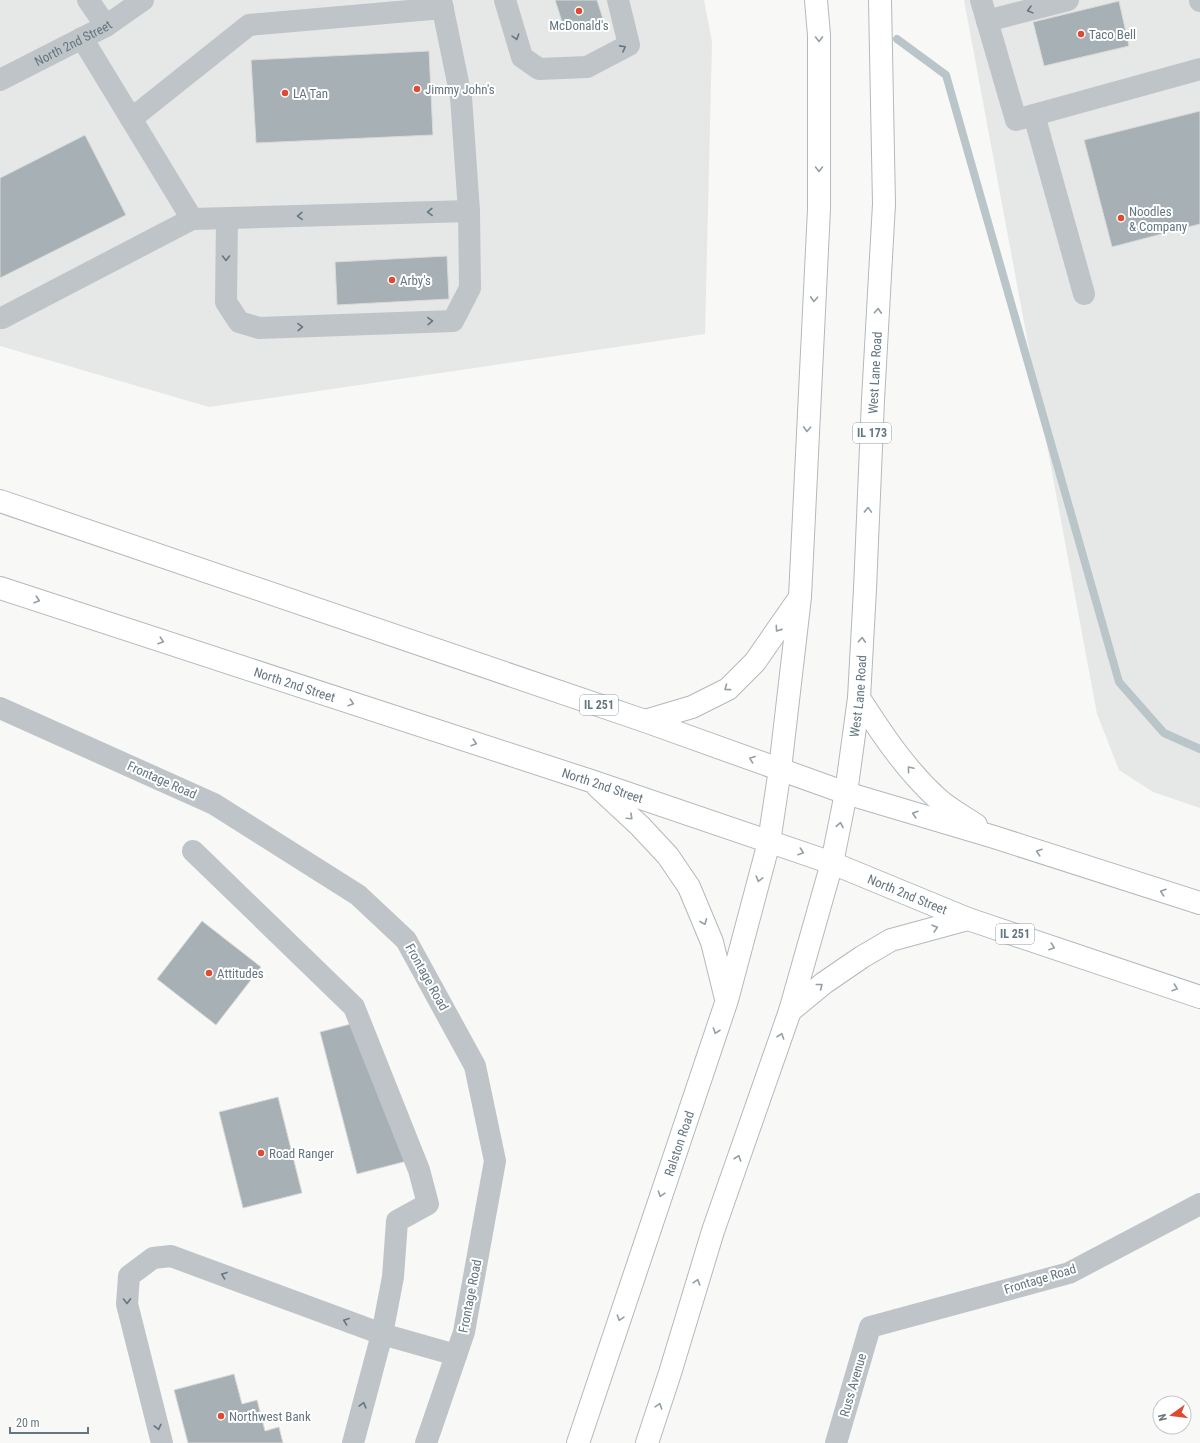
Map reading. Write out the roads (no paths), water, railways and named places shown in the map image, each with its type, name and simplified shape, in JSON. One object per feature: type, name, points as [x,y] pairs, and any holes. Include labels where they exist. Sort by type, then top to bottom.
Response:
[{"type":"main road","points":[[769,842],[780,769],[800,597],[819,210],[819,35],[816,0]]},
{"type":"main road","name":"West Lane Road","points":[[832,863],[846,793],[858,698],[884,204],[880,0]]},
{"type":"main road","name":"IL 251","points":[[0,501],[645,721],[846,793],[994,837],[1200,903]]},
{"type":"main road","name":"North 2nd Street","points":[[0,588],[591,781],[832,863],[968,919],[1200,997]]},
{"type":"main road","points":[[645,721],[692,707],[728,689],[755,662],[800,597]]},
{"type":"main road","points":[[858,698],[910,770],[939,800],[994,837]]},
{"type":"main road","points":[[591,781],[640,826],[668,856],[689,887],[712,942],[726,1000]]},
{"type":"main road","name":"Ralston Road","points":[[578,1443],[726,1000],[769,842]]},
{"type":"main road","points":[[647,1443],[670,1373],[713,1230],[790,1011],[832,863]]},
{"type":"main road","points":[[790,1011],[824,983],[890,940],[968,919]]},
{"type":"street","points":[[88,0],[106,26]]},
{"type":"street","name":"North 2nd Street","points":[[0,80],[106,26],[144,0]]},
{"type":"street","points":[[505,0],[522,57],[539,69],[587,67],[629,45],[618,0]]},
{"type":"street","points":[[981,0],[1016,120],[1200,70]]},
{"type":"street","points":[[987,21],[1068,0]]},
{"type":"street","points":[[131,119],[249,25],[442,4],[461,97],[469,211],[470,288],[453,321],[259,328],[239,322],[226,302],[227,218]]},
{"type":"street","points":[[82,38],[192,219]]},
{"type":"street","points":[[1034,115],[1084,294]]},
{"type":"street","points":[[0,318],[192,219],[469,211]]},
{"type":"street","name":"Frontage Road","points":[[0,708],[214,804],[358,895],[406,940],[475,1066],[495,1161],[464,1332],[426,1443]]},
{"type":"street","points":[[193,851],[354,1007],[419,1170],[428,1204],[397,1221],[393,1277],[382,1334],[353,1443]]},
{"type":"street","name":"Frontage Road","points":[[870,1327],[1069,1273],[1200,1204]]},
{"type":"street","points":[[162,1443],[127,1304],[129,1276],[153,1258],[171,1256],[382,1334],[456,1355]]},
{"type":"street","name":"Russ Avenue","points":[[836,1443],[870,1327]]},
{"type":"waterway","points":[[897,39],[946,75],[1119,682],[1164,733],[1200,749]]},
{"type":"place","name":"McDonald's","points":[[579,11]]},
{"type":"place","name":"Taco Bell","points":[[1081,34]]},
{"type":"place","name":"Jimmy John's","points":[[417,89]]},
{"type":"place","name":"LA Tan","points":[[285,93]]},
{"type":"place","name":"Noodles & Company","points":[[1121,218]]},
{"type":"place","name":"Arby's","points":[[392,280]]},
{"type":"place","name":"Attitudes","points":[[209,973]]},
{"type":"place","name":"Road Ranger","points":[[261,1153]]},
{"type":"place","name":"Northwest Bank","points":[[221,1416]]}]
